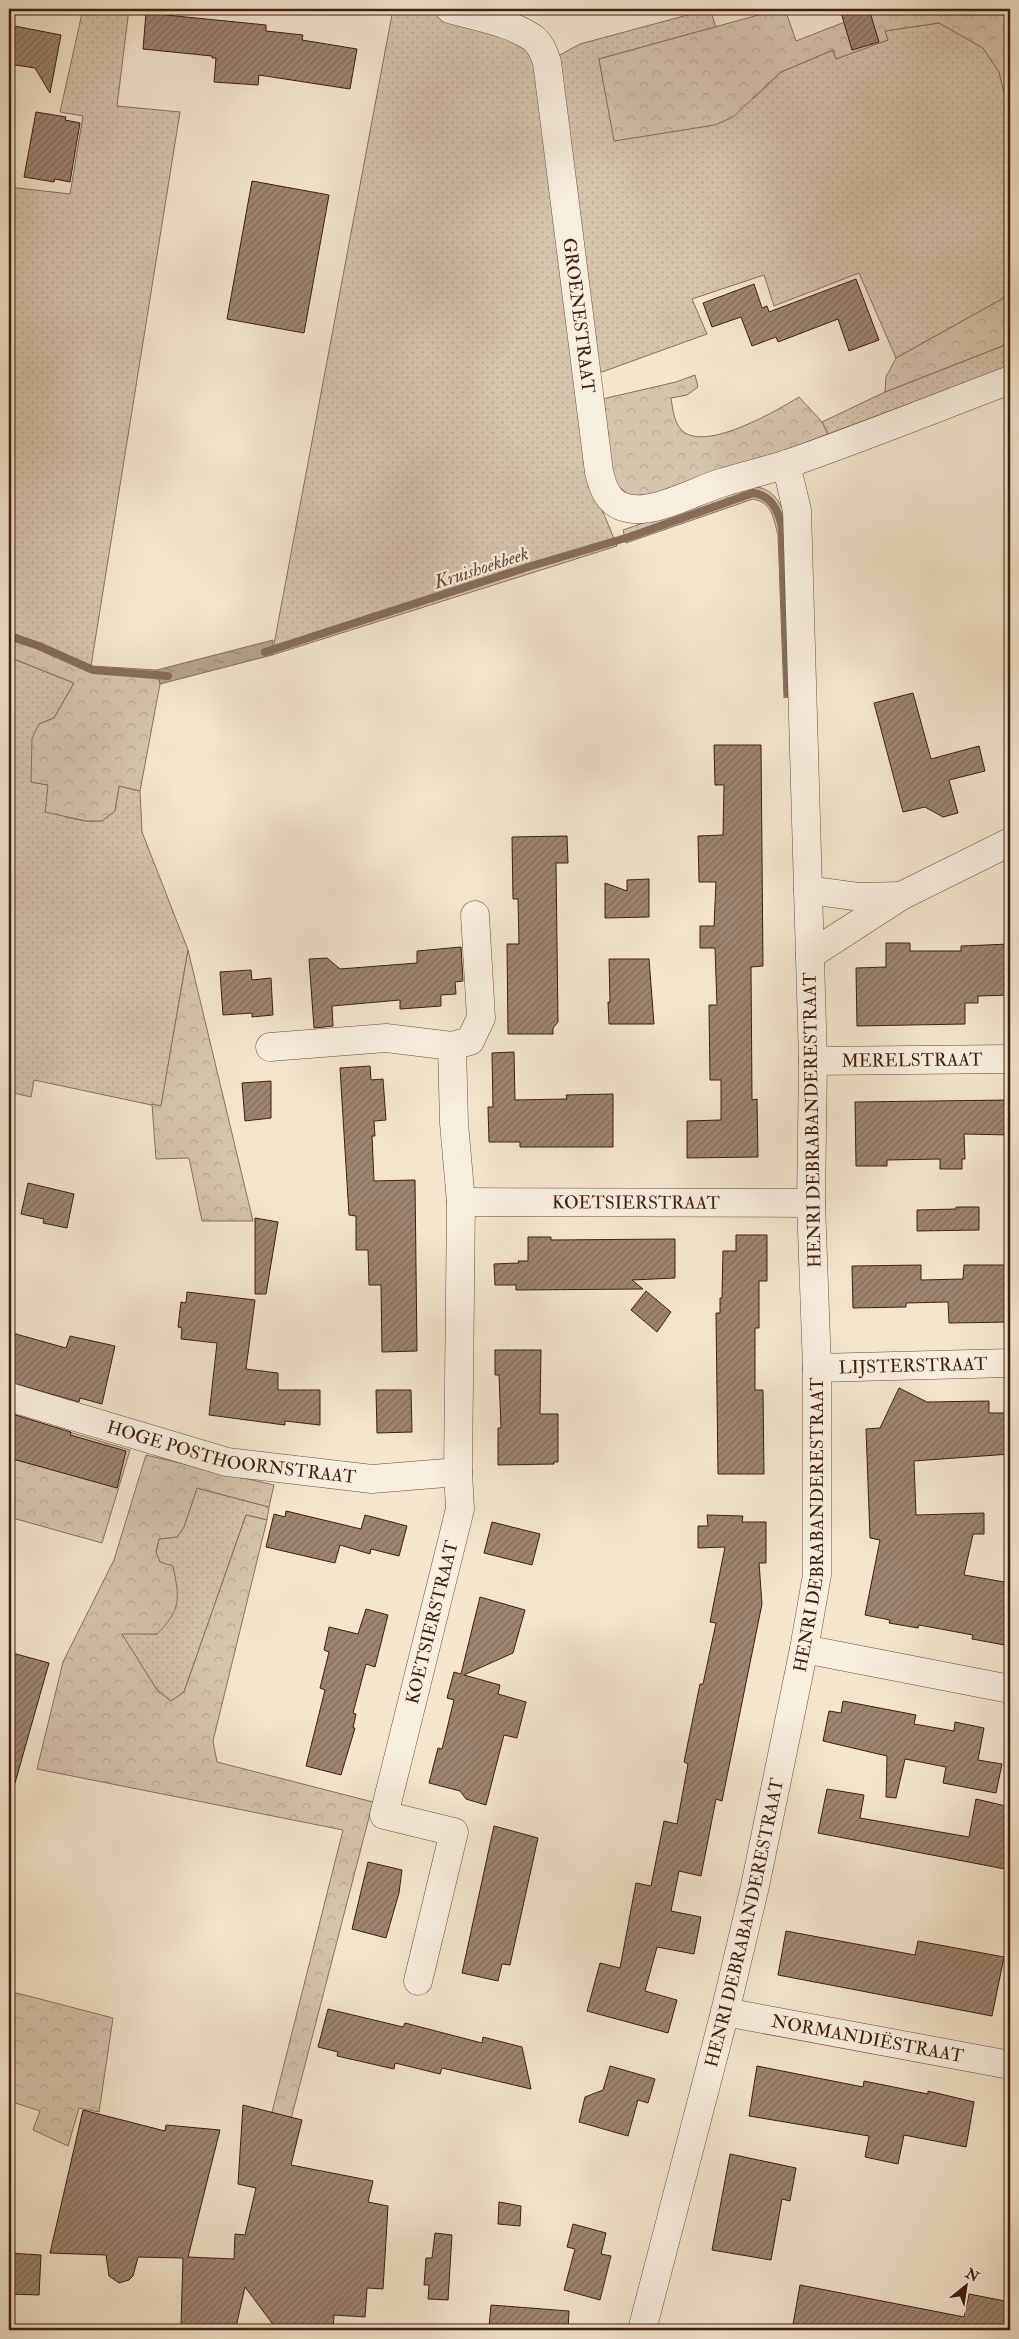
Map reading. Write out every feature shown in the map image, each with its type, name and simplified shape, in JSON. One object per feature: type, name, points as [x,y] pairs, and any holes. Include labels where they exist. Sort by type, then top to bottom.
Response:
[{"type":"street","name":"GROENESTRAAT","points":[[450,9],[504,25],[534,39],[542,49],[547,62],[582,351],[599,472],[606,496],[626,508],[654,507],[720,483],[786,464],[1010,380]]},
{"type":"street","name":"HENRI DEBRABANDERESTRAAT","points":[[642,2330],[726,2012],[804,1649],[818,1575],[817,1368],[811,1203],[813,1061],[803,699],[797,510],[786,464]]},
{"type":"street","points":[[810,955],[901,896],[1010,842]]},
{"type":"street","points":[[808,890],[860,897],[901,896]]},
{"type":"street","points":[[270,1047],[386,1038],[452,1046],[470,1041],[481,1018],[475,914]]},
{"type":"street","name":"KOETSIERSTRAAT","points":[[418,1981],[454,1832],[384,1815],[460,1509],[458,1472],[461,1202],[454,1123],[452,1046]]},
{"type":"street","name":"MERELSTRAAT","points":[[813,1061],[1010,1059]]},
{"type":"street","name":"KOETSIERSTRAAT","points":[[461,1202],[811,1203]]},
{"type":"street","name":"LIJSTERSTRAAT","points":[[817,1368],[1010,1363]]},
{"type":"street","name":"HOGE POSTHOORNSTRAAT","points":[[9,1397],[228,1462],[372,1479],[458,1472]]},
{"type":"street","points":[[804,1649],[1010,1689]]},
{"type":"street","name":"NORMANDIËSTRAAT","points":[[726,2012],[1010,2065]]},
{"type":"green space","points":[[83,9],[129,9],[117,106],[180,112],[91,666],[42,644],[9,632],[9,187],[70,194],[83,116],[60,112]]},
{"type":"green space","points":[[393,9],[424,9],[452,15],[511,36],[528,53],[540,79],[590,480],[617,546],[272,655]]},
{"type":"green space","points":[[710,9],[716,27],[599,59],[615,141],[754,98],[781,72],[833,50],[836,59],[887,40],[885,31],[939,23],[983,48],[999,72],[1010,117],[1010,290],[1002,299],[896,358],[859,273],[774,306],[764,275],[692,299],[707,334],[602,372],[594,368],[558,56],[580,44]]},
{"type":"green space","points":[[785,9],[796,41],[878,9],[1004,9],[1010,17],[1010,117],[999,72],[983,48],[939,23],[885,31],[888,40],[836,59],[833,50],[781,72],[733,117],[715,125],[614,141],[599,59]]},
{"type":"green space","points":[[1010,290],[1010,343],[885,392],[886,377],[896,358],[1002,299]]},
{"type":"green space","points":[[1010,343],[1010,366],[828,434],[822,422],[885,392]]},
{"type":"green space","points":[[695,375],[698,387],[687,395],[671,398],[676,422],[685,433],[696,437],[726,432],[760,419],[799,397],[822,422],[828,434],[661,497],[633,498],[615,484],[598,400],[676,382]]},
{"type":"green space","points":[[757,487],[773,494],[788,519],[795,693],[784,698],[778,535],[771,512],[765,504],[753,499],[626,543],[623,530],[740,489]]},
{"type":"green space","points":[[9,632],[42,644],[91,666],[157,670],[160,684],[140,791],[119,786],[115,811],[102,821],[86,821],[45,812],[48,785],[31,782],[32,738],[39,724],[54,718],[74,683],[9,657]]},
{"type":"green space","points":[[9,657],[74,683],[54,718],[39,724],[31,782],[48,785],[65,817],[86,821],[102,821],[115,811],[119,786],[140,791],[142,832],[188,950],[161,1107],[34,1080],[31,1097],[9,1092]]},
{"type":"green space","points":[[188,950],[253,1221],[202,1221],[189,1158],[156,1159],[152,1104],[161,1106]]},
{"type":"green space","points":[[9,1414],[130,1450],[102,1543],[9,1517]]},
{"type":"green space","points":[[146,1455],[274,1485],[269,1507],[197,1488],[184,1527],[177,1537],[159,1539],[156,1552],[160,1562],[173,1566],[177,1587],[177,1603],[174,1611],[171,1618],[157,1634],[122,1634],[157,1690],[171,1701],[184,1692],[246,1515],[267,1520],[213,1741],[217,1762],[373,1802],[291,2119],[271,2116],[343,1830],[37,1769],[63,1662],[114,1560]]},
{"type":"green space","points":[[197,1488],[269,1507],[267,1520],[246,1515],[184,1692],[171,1701],[157,1690],[121,1633],[157,1634],[160,1562],[156,1553],[159,1539],[177,1537],[184,1527]]},
{"type":"green space","points":[[9,1991],[113,2018],[99,2112],[79,2108],[68,2146],[33,2130],[40,2111],[9,2101]]},
{"type":"water","points":[[273,640],[272,655],[160,684],[157,670]]},
{"type":"building","points":[[840,9],[869,9],[879,42],[852,50]]},
{"type":"building","points":[[146,13],[266,25],[266,31],[303,35],[302,40],[357,49],[350,89],[259,75],[258,85],[214,82],[216,58],[212,58],[212,56],[143,49]]},
{"type":"building","points":[[9,25],[61,35],[50,93],[35,68],[9,64]]},
{"type":"building","points":[[36,112],[66,117],[65,120],[80,123],[70,182],[55,179],[54,182],[24,177]]},
{"type":"building","points":[[252,181],[329,195],[304,333],[227,319]]},
{"type":"building","points":[[856,279],[879,340],[849,351],[838,319],[778,342],[776,337],[752,346],[741,317],[712,327],[703,303],[754,284],[762,308],[767,306],[769,312]]},
{"type":"building","points":[[913,693],[931,759],[979,746],[985,771],[949,780],[958,813],[943,817],[925,807],[903,812],[874,703]]},
{"type":"building","points":[[714,745],[761,745],[763,966],[751,967],[752,1100],[757,1099],[758,1157],[687,1158],[687,1121],[721,1120],[721,1080],[710,1080],[709,1005],[717,1005],[715,948],[700,948],[700,926],[714,926],[716,882],[699,882],[698,836],[723,835],[724,785],[715,785]]},
{"type":"building","points":[[567,836],[568,863],[556,863],[558,1022],[553,1028],[553,1034],[508,1034],[507,944],[519,944],[518,899],[513,899],[512,837]]},
{"type":"building","points":[[649,879],[649,917],[605,918],[605,883],[627,891],[627,880]]},
{"type":"building","points":[[886,943],[910,943],[910,951],[961,951],[961,946],[1010,944],[1010,995],[978,996],[978,1003],[965,1003],[965,1024],[857,1026],[856,968],[886,967]]},
{"type":"building","points":[[461,947],[463,981],[455,982],[456,994],[441,995],[441,1006],[400,1009],[400,1000],[332,1006],[333,1026],[314,1028],[309,959],[327,958],[340,969],[417,963],[417,951]]},
{"type":"building","points":[[609,959],[649,959],[654,1024],[609,1024]]},
{"type":"building","points":[[251,970],[252,980],[271,978],[273,1015],[252,1017],[252,1013],[223,1015],[220,972]]},
{"type":"building","points":[[514,1052],[515,1100],[567,1099],[566,1095],[613,1094],[613,1147],[520,1147],[520,1142],[489,1142],[488,1107],[493,1107],[492,1053]]},
{"type":"building","points":[[370,1066],[371,1080],[383,1079],[386,1120],[374,1121],[375,1136],[372,1136],[374,1181],[415,1180],[417,1351],[382,1352],[381,1285],[369,1285],[368,1250],[356,1250],[356,1216],[349,1215],[340,1068]]},
{"type":"building","points":[[271,1081],[271,1118],[245,1121],[242,1083]]},
{"type":"building","points":[[1010,1100],[1010,1135],[964,1134],[965,1159],[962,1159],[962,1169],[940,1169],[940,1159],[887,1160],[887,1166],[856,1166],[855,1102]]},
{"type":"building","points":[[28,1183],[74,1194],[67,1228],[43,1223],[44,1219],[21,1214]]},
{"type":"building","points":[[956,1207],[979,1207],[979,1230],[917,1231],[917,1210],[956,1209]]},
{"type":"building","points":[[255,1218],[278,1222],[266,1294],[255,1294]]},
{"type":"building","points":[[736,1235],[767,1235],[767,1281],[759,1281],[759,1328],[755,1328],[755,1390],[763,1390],[764,1474],[718,1474],[716,1313],[720,1313],[720,1298],[722,1298],[723,1251],[736,1251]]},
{"type":"building","points":[[528,1237],[551,1237],[551,1240],[675,1239],[675,1278],[632,1280],[643,1289],[516,1290],[516,1285],[495,1285],[494,1264],[528,1261]]},
{"type":"building","points":[[921,1265],[921,1280],[963,1279],[964,1265],[1010,1265],[1010,1322],[949,1323],[948,1302],[906,1303],[906,1307],[853,1308],[852,1266]]},
{"type":"building","points":[[646,1291],[671,1312],[657,1332],[631,1310]]},
{"type":"building","points":[[187,1292],[255,1300],[246,1369],[278,1373],[278,1390],[320,1390],[320,1425],[285,1421],[285,1425],[209,1415],[217,1343],[181,1339],[182,1328],[178,1327],[181,1302],[186,1303]]},
{"type":"building","points":[[9,1332],[66,1348],[70,1336],[115,1346],[102,1404],[80,1398],[79,1402],[9,1382]]},
{"type":"building","points":[[495,1350],[541,1350],[540,1414],[558,1414],[558,1462],[554,1462],[554,1464],[498,1465],[498,1428],[501,1428],[499,1375],[495,1375]]},
{"type":"building","points":[[899,1388],[927,1402],[989,1401],[989,1413],[1010,1413],[1010,1454],[914,1461],[916,1515],[984,1513],[984,1534],[973,1534],[964,1575],[1010,1583],[1010,1646],[972,1639],[973,1635],[919,1625],[918,1628],[889,1623],[890,1620],[865,1615],[880,1540],[870,1538],[866,1429],[880,1428]]},
{"type":"building","points":[[376,1390],[411,1390],[412,1432],[377,1433]]},
{"type":"building","points":[[9,1413],[71,1432],[70,1435],[126,1451],[117,1488],[9,1458]]},
{"type":"building","points":[[286,1511],[361,1529],[365,1515],[407,1526],[399,1556],[371,1549],[370,1554],[340,1545],[335,1563],[266,1547],[274,1514],[285,1517]]},
{"type":"building","points":[[707,1515],[743,1516],[742,1522],[766,1522],[766,1563],[759,1563],[762,1604],[722,1801],[716,1799],[701,1876],[679,1871],[671,1911],[701,1917],[694,1954],[657,1947],[645,1991],[677,2000],[668,2033],[587,2011],[600,1963],[620,1968],[636,1883],[651,1886],[664,1821],[677,1824],[688,1764],[684,1762],[700,1684],[703,1684],[716,1623],[710,1622],[725,1547],[698,1548],[698,1526],[708,1526]]},
{"type":"building","points":[[492,1522],[540,1534],[532,1565],[484,1553]]},
{"type":"building","points":[[480,1597],[525,1610],[513,1653],[464,1675],[500,1685],[498,1694],[526,1702],[517,1738],[504,1735],[486,1805],[466,1799],[460,1791],[429,1783],[438,1748],[442,1749],[454,1700],[447,1698],[454,1672],[461,1674]]},
{"type":"building","points":[[366,1609],[388,1615],[375,1667],[366,1664],[353,1713],[356,1714],[353,1728],[355,1728],[341,1775],[306,1766],[325,1690],[320,1688],[329,1652],[324,1650],[329,1627],[358,1634]]},
{"type":"building","points":[[9,1652],[49,1663],[15,1783],[9,1782]]},
{"type":"building","points":[[843,1701],[916,1715],[914,1724],[954,1731],[955,1722],[984,1728],[978,1760],[1002,1764],[996,1793],[943,1783],[946,1767],[905,1759],[896,1798],[886,1797],[887,1756],[823,1741],[829,1711],[841,1713]]},
{"type":"building","points":[[827,1789],[864,1795],[860,1818],[969,1837],[976,1799],[1010,1807],[1010,1870],[818,1833]]},
{"type":"building","points":[[494,1826],[538,1838],[510,1965],[502,1964],[498,1981],[462,1973]]},
{"type":"building","points":[[368,1862],[402,1870],[399,1893],[386,1938],[352,1929]]},
{"type":"building","points":[[786,1931],[915,1955],[918,1941],[1004,1957],[992,2016],[778,1975]]},
{"type":"building","points":[[328,2009],[403,2027],[405,2023],[482,2043],[483,2037],[522,2047],[531,2089],[442,2068],[440,2074],[395,2063],[394,2069],[337,2056],[338,2052],[318,2047]]},
{"type":"building","points":[[610,2066],[655,2079],[648,2103],[638,2100],[628,2136],[579,2122],[585,2097],[603,2090]]},
{"type":"building","points":[[757,2066],[863,2087],[864,2081],[928,2094],[928,2091],[974,2102],[966,2147],[904,2135],[898,2164],[865,2157],[869,2136],[749,2116]]},
{"type":"building","points":[[243,2105],[302,2120],[291,2165],[373,2181],[368,2202],[388,2206],[383,2289],[367,2288],[365,2317],[334,2315],[333,2330],[281,2329],[275,2327],[245,2287],[236,2327],[181,2325],[183,2258],[138,2257],[133,2276],[129,2280],[119,2283],[109,2276],[106,2255],[50,2253],[83,2110],[165,2131],[166,2125],[220,2130],[188,2257],[234,2259],[235,2234],[245,2235],[256,2188],[238,2184]]},
{"type":"building","points":[[730,2154],[796,2168],[790,2201],[782,2199],[771,2260],[712,2250]]},
{"type":"building","points":[[499,2202],[521,2206],[520,2226],[498,2224]]},
{"type":"building","points":[[573,2224],[606,2233],[601,2254],[611,2256],[600,2300],[564,2290],[575,2249],[567,2247]]},
{"type":"building","points":[[435,2233],[452,2235],[448,2300],[428,2299],[429,2285],[424,2285],[426,2258],[432,2258]]},
{"type":"building","points":[[9,2253],[41,2255],[39,2295],[9,2294]]},
{"type":"building","points":[[800,2285],[964,2317],[969,2294],[1010,2302],[1010,2307],[1006,2330],[792,2330]]},
{"type":"building","points":[[491,2305],[569,2311],[568,2330],[506,2330],[506,2328],[489,2327]]},
{"type":"waterway","name":"Kruishoekbeek","points":[[265,652],[528,567],[629,537],[753,493],[765,497],[773,504],[782,527],[788,694]]},
{"type":"waterway","name":"Kruishoekbeek","points":[[9,636],[39,646],[93,670],[168,676]]}]
